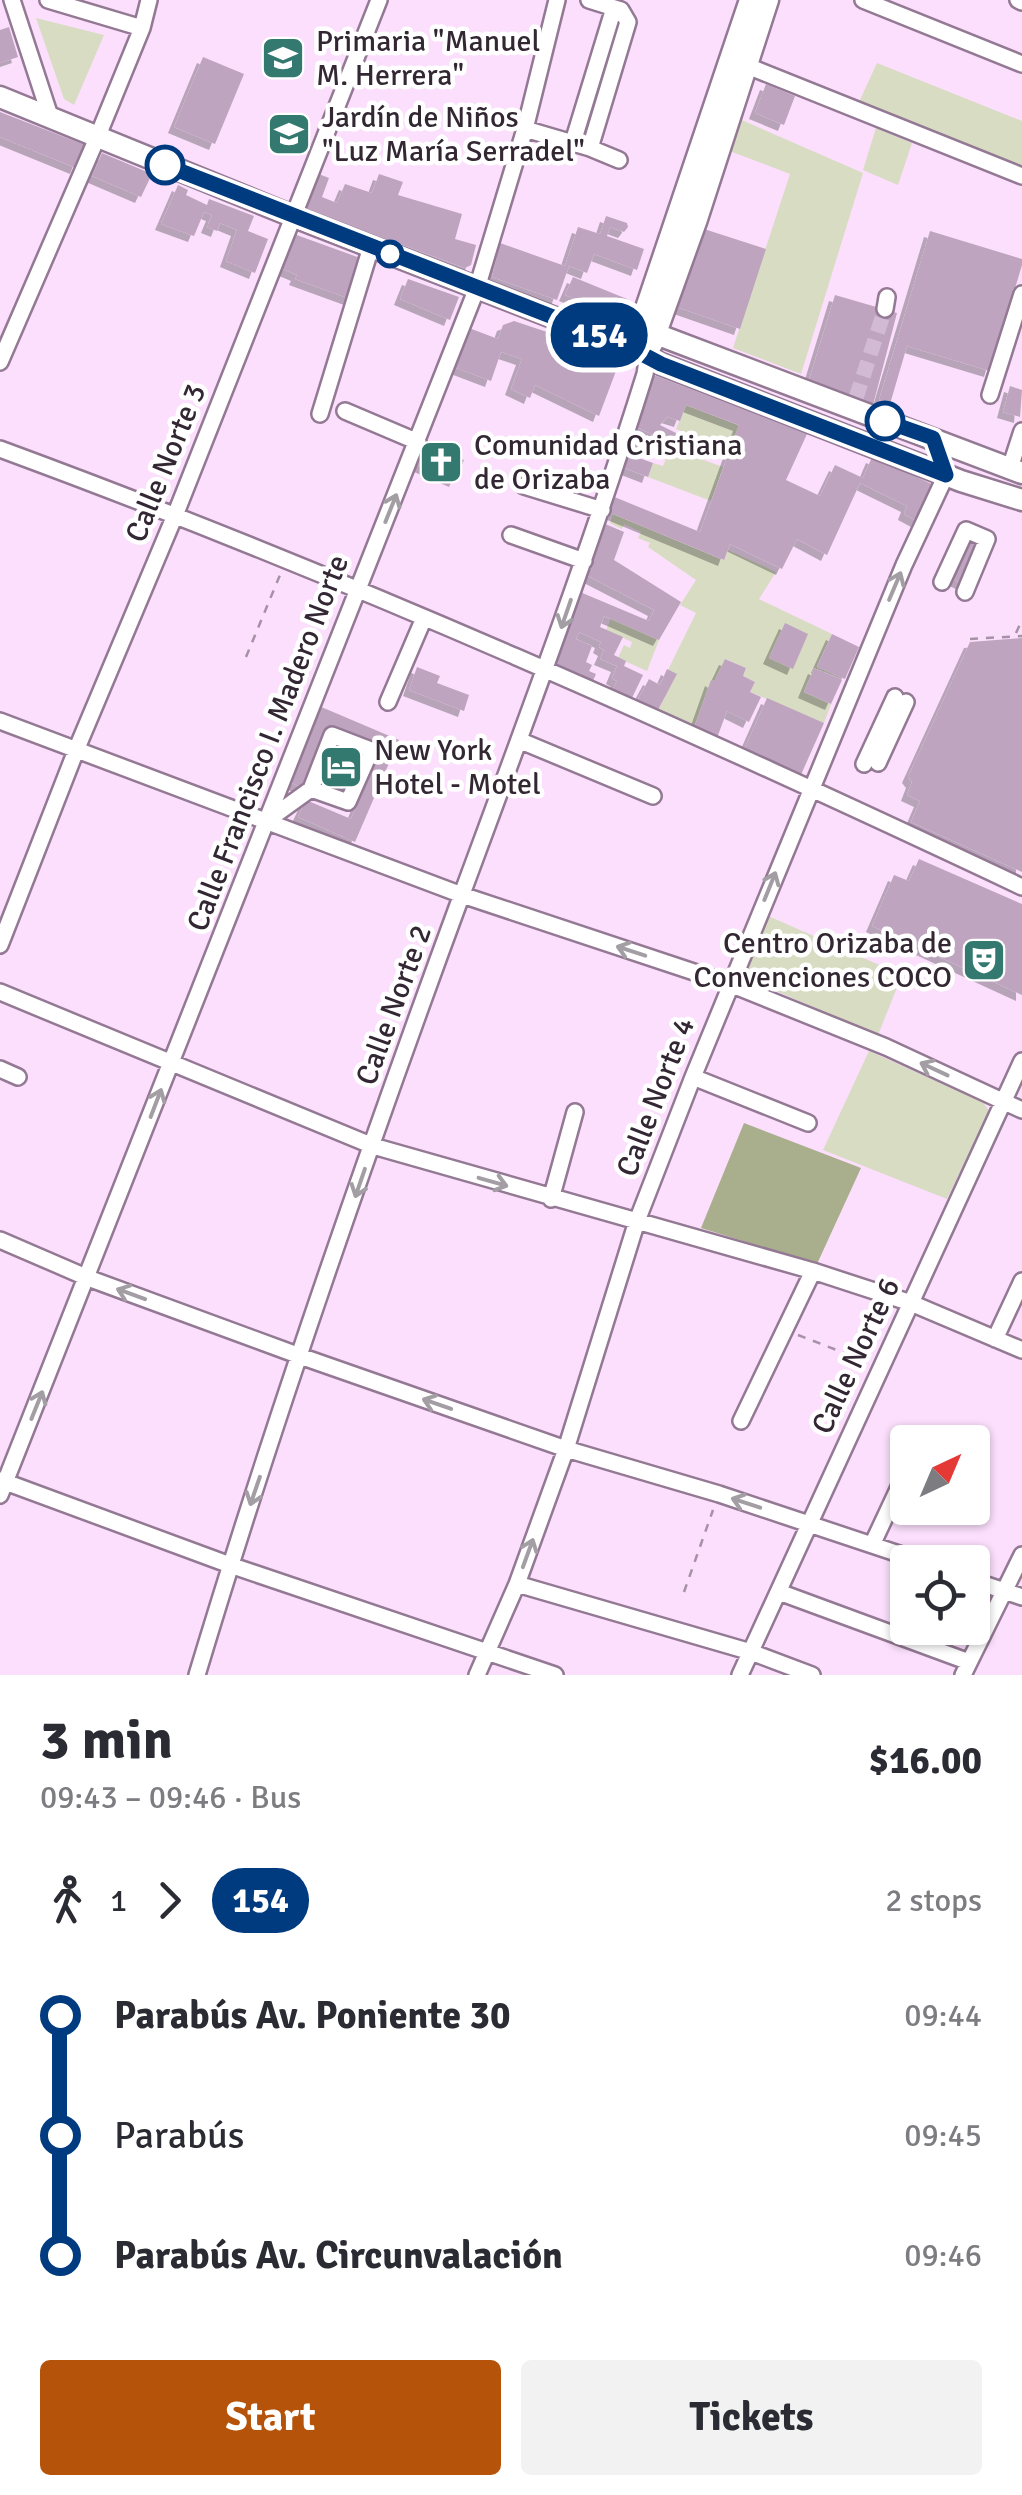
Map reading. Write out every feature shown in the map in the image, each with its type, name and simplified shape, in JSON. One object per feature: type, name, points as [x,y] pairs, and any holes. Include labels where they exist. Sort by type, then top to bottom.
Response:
[{"type":"main road","points":[[739,62],[750,0]]},
{"type":"main road","points":[[642,344],[739,62],[768,0]]},
{"type":"main road","points":[[0,97],[477,288],[642,344],[855,404],[1016,470]]},
{"type":"main road","points":[[642,344],[661,364],[946,475],[1022,500]]},
{"type":"street","points":[[12,0],[51,119]]},
{"type":"street","points":[[48,0],[142,28]]},
{"type":"street","points":[[0,362],[97,138],[142,28],[149,0]]},
{"type":"street","name":"Calle Norte 3","points":[[0,944],[76,748],[176,514],[379,0]]},
{"type":"street","name":"Calle Francisco I. Madero Norte","points":[[2,1486],[88,1278],[477,288],[525,129],[558,0]]},
{"type":"street","points":[[589,0],[614,8],[628,22],[590,148]]},
{"type":"street","points":[[863,0],[1022,64]]},
{"type":"street","points":[[572,142],[614,8]]},
{"type":"street","points":[[739,62],[1022,176]]},
{"type":"street","points":[[525,129],[619,160]]},
{"type":"street","points":[[320,414],[371,247]]},
{"type":"street","points":[[990,395],[1022,294]]},
{"type":"street","name":"Calle Norte 2","points":[[197,1675],[230,1565],[372,1146],[602,510],[642,344]]},
{"type":"street","points":[[345,411],[418,442]]},
{"type":"street","points":[[1016,470],[1022,431]]},
{"type":"street","points":[[933,438],[946,475]]},
{"type":"street","points":[[0,449],[176,514],[358,589],[844,803],[1022,887]]},
{"type":"street","name":"Calle Norte 4","points":[[476,1675],[517,1584],[566,1448],[638,1221],[692,1077],[904,565],[946,475]]},
{"type":"street","points":[[524,486],[602,510]]},
{"type":"street","points":[[942,582],[966,530],[988,539],[966,592]]},
{"type":"street","points":[[511,535],[584,561]]},
{"type":"street","points":[[388,702],[424,618]]},
{"type":"street","points":[[871,764],[901,700]]},
{"type":"street","points":[[0,721],[462,894],[730,984],[886,1047],[1022,1110]]},
{"type":"street","points":[[268,820],[312,789],[332,735],[370,750],[348,802],[312,789]]},
{"type":"street","points":[[521,742],[653,796]]},
{"type":"street","points":[[0,992],[372,1146],[813,1271],[910,1303],[1022,1350]]},
{"type":"street","name":"Calle Norte 6","points":[[740,1675],[1022,1061]]},
{"type":"street","points":[[0,1069],[18,1076]]},
{"type":"street","points":[[692,1077],[808,1123]]},
{"type":"street","points":[[551,1199],[575,1112]]},
{"type":"street","points":[[0,1240],[88,1278],[300,1356],[566,1448],[890,1550]]},
{"type":"street","points":[[741,1421],[813,1271]]},
{"type":"street","points":[[995,1339],[1022,1281]]},
{"type":"street","points":[[2,1486],[555,1675]]},
{"type":"street","points":[[872,1544],[890,1506]]},
{"type":"street","points":[[779,1592],[966,1668],[1022,1554]]},
{"type":"street","points":[[517,1584],[752,1652],[812,1675]]},
{"type":"street","points":[[990,1586],[1022,1598]]},
{"type":"path","points":[[246,657],[287,560]]},
{"type":"path","points":[[1014,636],[1022,620]]},
{"type":"path","points":[[970,639],[1022,636]]},
{"type":"path","points":[[783,1329],[880,1366]]},
{"type":"path","points":[[684,1592],[719,1494]]},
{"type":"green space","points":[[36,18],[104,35],[74,105],[64,99]]},
{"type":"green space","points":[[877,63],[1022,121],[1022,167],[859,102]]},
{"type":"green space","points":[[737,118],[863,173],[801,374],[733,348],[790,174],[727,150]]},
{"type":"green space","points":[[876,128],[912,143],[898,185],[863,170]]},
{"type":"green space","points":[[686,405],[740,426],[730,450],[676,429]]},
{"type":"green space","points":[[670,448],[723,467],[711,501],[648,477],[653,463],[663,466]]},
{"type":"green space","points":[[613,514],[723,560],[728,550],[776,572],[759,599],[832,634],[817,666],[845,679],[814,668],[804,692],[831,704],[824,723],[750,692],[755,682],[743,676],[746,668],[726,659],[714,682],[711,681],[694,728],[658,711],[676,675],[668,670],[696,613],[680,605],[696,580],[648,547],[650,543],[638,538],[641,532],[610,523]]},
{"type":"green space","points":[[611,618],[659,640],[647,671],[618,658],[624,645],[630,648],[632,642],[606,630]]},
{"type":"green space","points":[[766,915],[902,975],[878,1035],[739,975]]},
{"type":"green space","points":[[869,1051],[983,1102],[989,1111],[947,1199],[823,1150]]},
{"type":"green space","points":[[744,1123],[861,1168],[817,1264],[701,1228]]},
{"type":"building","points":[[9,27],[18,57],[0,63],[0,30]]},
{"type":"building","points":[[203,57],[244,74],[215,144],[174,127]]},
{"type":"building","points":[[766,84],[795,96],[784,125],[755,113]]},
{"type":"building","points":[[0,112],[85,145],[76,168],[0,137]]},
{"type":"building","points":[[102,153],[152,174],[141,197],[92,176]]},
{"type":"building","points":[[316,173],[329,178],[322,197],[337,203],[345,184],[372,193],[379,174],[403,182],[398,195],[462,214],[455,239],[476,245],[471,265],[465,268],[303,208]]},
{"type":"building","points":[[178,185],[188,190],[186,195],[207,205],[209,199],[254,216],[248,231],[268,239],[255,273],[226,261],[237,230],[220,223],[217,231],[207,227],[212,215],[204,212],[194,236],[161,224]]},
{"type":"building","points":[[606,216],[627,223],[628,227],[624,232],[610,227],[607,236],[644,249],[637,270],[594,254],[587,273],[569,266],[557,300],[492,277],[500,243],[565,266],[578,227],[600,234]]},
{"type":"building","points":[[701,228],[766,249],[740,329],[674,306]]},
{"type":"building","points":[[930,231],[1022,259],[1022,265],[990,371],[907,346],[890,404],[879,400]]},
{"type":"building","points":[[291,233],[363,259],[350,299],[295,279],[297,275],[278,267]]},
{"type":"building","points":[[573,277],[627,299],[619,317],[565,295]]},
{"type":"building","points":[[408,279],[459,297],[450,320],[400,299]]},
{"type":"building","points":[[835,295],[897,313],[873,405],[809,380]]},
{"type":"building","points":[[514,321],[595,348],[590,362],[616,371],[599,416],[535,385],[530,398],[511,389],[522,359],[501,352],[491,381],[454,367],[469,328],[498,339],[503,325]]},
{"type":"building","points":[[654,375],[807,434],[786,480],[820,496],[835,465],[863,478],[872,457],[934,485],[917,521],[904,514],[907,506],[860,483],[827,555],[797,539],[782,569],[730,544],[724,560],[606,511],[612,496],[700,532],[739,425],[686,405],[680,421],[667,417],[660,425],[678,434],[673,444],[634,426]]},
{"type":"building","points":[[1010,386],[1022,390],[1020,417],[1003,412]]},
{"type":"building","points":[[635,431],[648,436],[639,458],[653,463],[648,477],[622,467]]},
{"type":"building","name":"Comunidad Cristiana de Orizaba","points":[[427,444],[464,460],[455,481],[418,465]]},
{"type":"building","points":[[603,523],[624,532],[614,560],[681,602],[659,640],[604,616],[600,627],[623,637],[614,655],[626,661],[624,666],[643,675],[631,700],[612,691],[617,666],[600,659],[604,650],[599,647],[601,642],[579,632],[576,639],[592,646],[586,662],[592,665],[589,671],[596,674],[592,683],[554,668],[580,592],[649,621],[654,610],[586,575]]},
{"type":"building","points":[[966,530],[987,539],[968,586],[945,575]]},
{"type":"building","points":[[785,623],[808,634],[793,669],[769,658]]},
{"type":"building","points":[[832,634],[859,647],[845,679],[817,667]]},
{"type":"building","points":[[1022,638],[1022,872],[911,822],[920,801],[907,795],[912,782],[908,777],[970,642]]},
{"type":"building","points":[[725,659],[746,668],[743,676],[755,682],[750,692],[761,697],[749,722],[727,711],[717,738],[694,728],[711,680],[714,682]]},
{"type":"building","points":[[417,667],[440,676],[437,683],[469,695],[464,711],[409,690]]},
{"type":"building","points":[[814,668],[842,680],[831,704],[804,692]]},
{"type":"building","points":[[667,669],[677,674],[657,712],[647,709],[649,705],[645,703],[636,703],[649,679],[660,685]]},
{"type":"building","points":[[767,698],[824,723],[800,777],[743,752]]},
{"type":"building","points":[[319,706],[399,740],[355,842],[298,817],[306,800],[351,819],[381,748],[332,727],[306,789],[287,781]]},
{"type":"building","points":[[347,744],[348,752],[360,750],[362,761],[355,762],[354,779],[346,780],[347,791],[338,792],[331,782],[323,784],[322,777],[327,776],[325,766],[329,765],[328,756],[333,755],[331,747]]},
{"type":"building","name":"Centro Orizaba de Convenciones COCO","points":[[919,859],[1022,904],[1022,995],[872,926],[894,875],[909,881]]},
{"type":"tunnel","points":[[856,398],[885,309]]},
{"type":"bus line","name":"154","points":[[165,165],[946,475],[933,438],[885,421]]},
{"type":"place","name":"Primaria \"Manuel M. Herrera\"","points":[[283,58]]},
{"type":"place","name":"Jardín de Niños \"Luz María Serradel\"","points":[[289,134]]},
{"type":"place","name":"Comunidad Cristiana de Orizaba","points":[[441,462]]},
{"type":"place","name":"New York Hotel - Motel","points":[[341,767]]},
{"type":"place","name":"Centro Orizaba de Convenciones COCO","points":[[984,960]]}]
